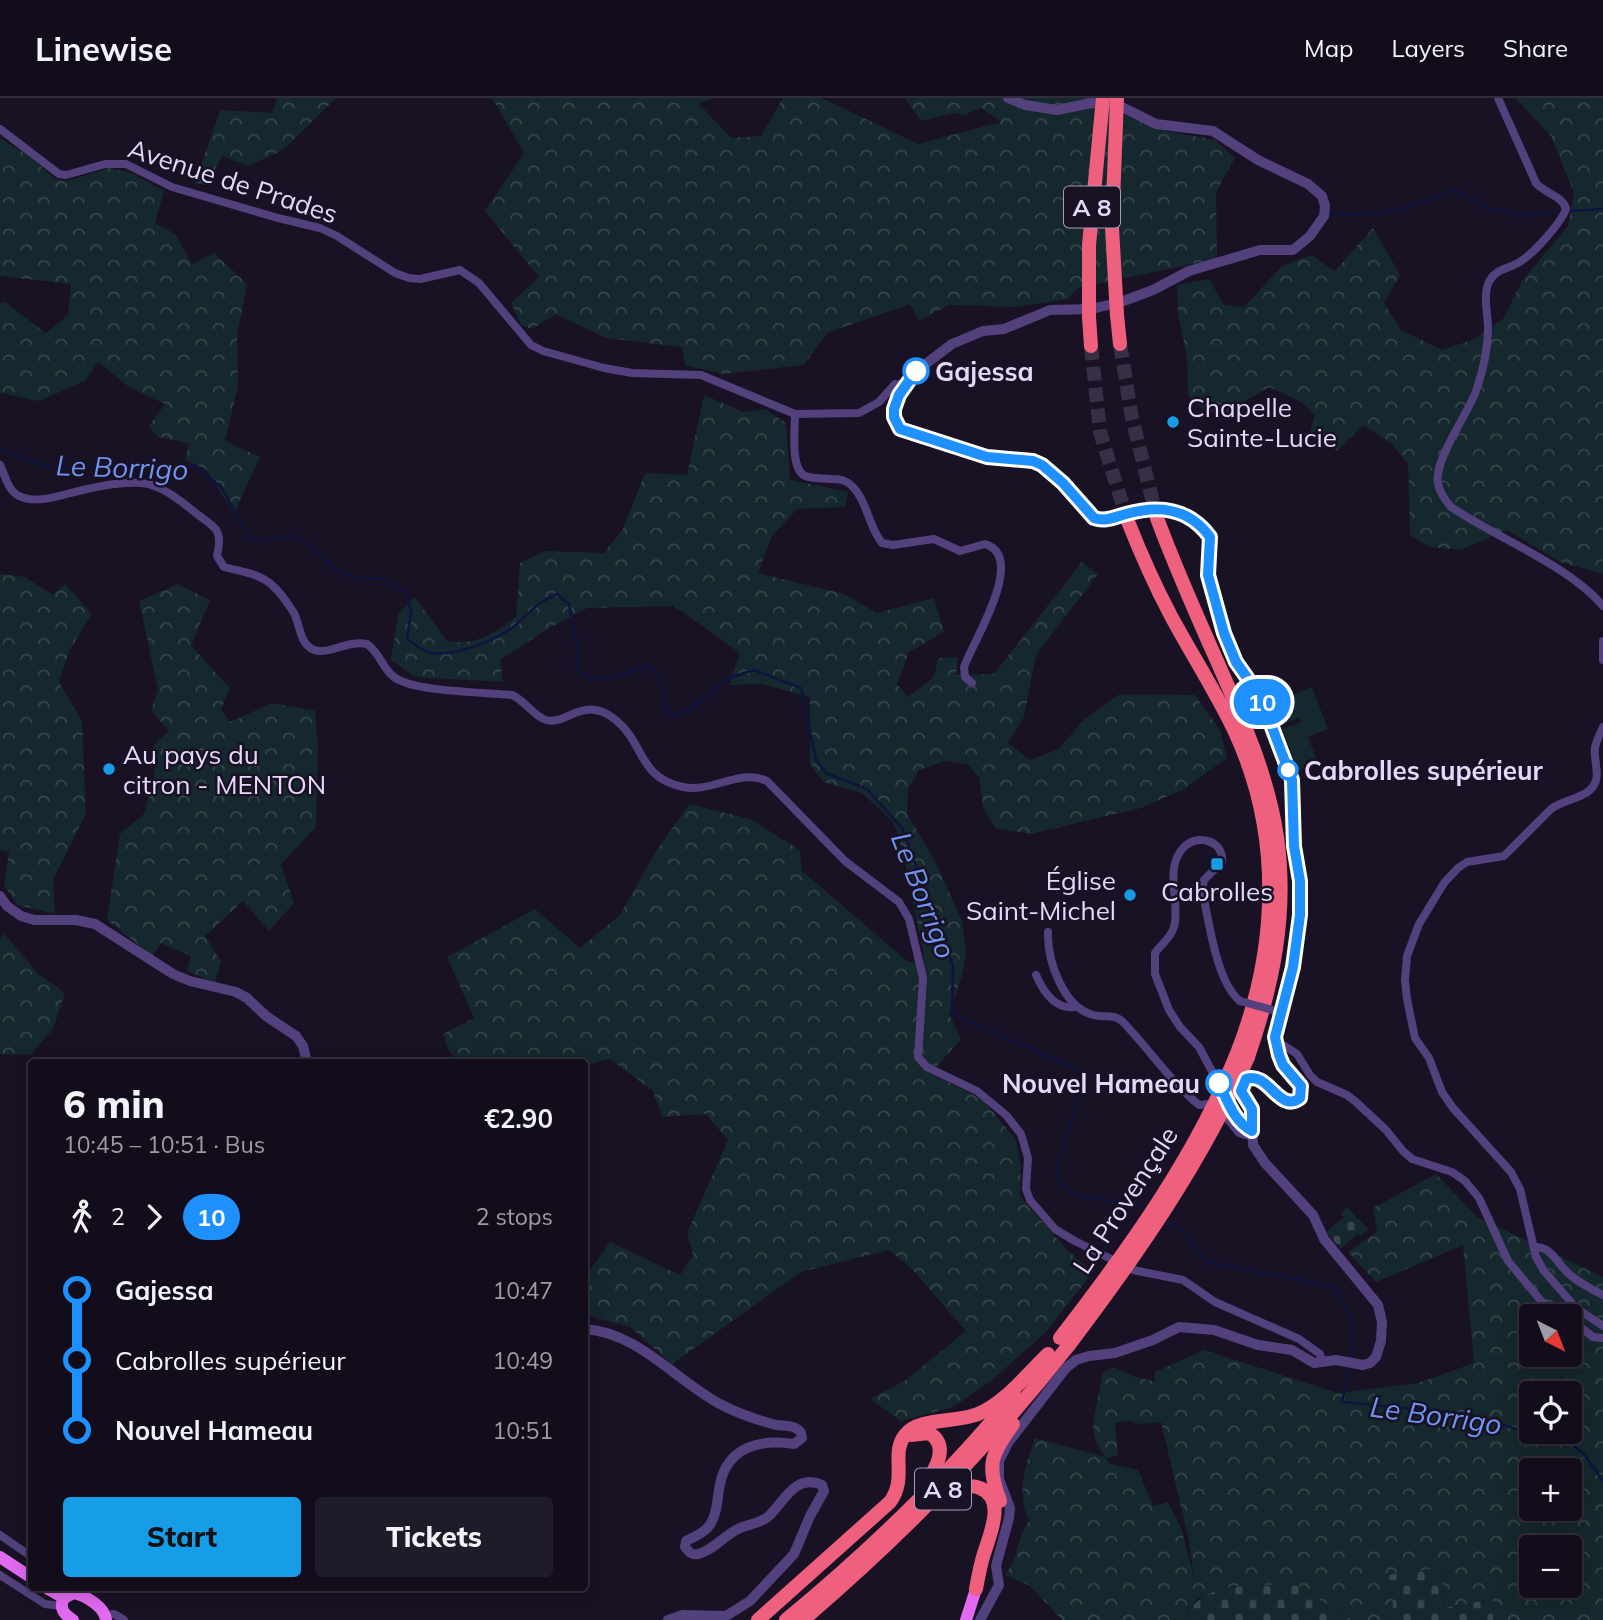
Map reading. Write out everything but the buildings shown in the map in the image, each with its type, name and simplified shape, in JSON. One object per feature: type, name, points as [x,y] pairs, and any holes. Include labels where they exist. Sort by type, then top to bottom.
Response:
[{"type":"highway","name":"A 8","points":[[1091,346],[1090,232],[1103,98]]},
{"type":"highway","name":"A 8","points":[[1117,98],[1112,228],[1120,344]]},
{"type":"highway","name":"La Provençale","points":[[803,1620],[861,1569],[960,1471],[1116,1281],[1192,1166],[1223,1110],[1243,1052],[1266,1000],[1278,947],[1281,889],[1277,837],[1268,791],[1251,740],[1177,571],[1157,518]]},
{"type":"highway","name":"La Provençale","points":[[1127,519],[1156,587],[1236,736],[1252,778],[1264,822],[1270,876],[1268,934],[1243,1052]]},
{"type":"highway","name":"La Provençale","points":[[786,1620],[895,1523],[1050,1360]]},
{"type":"highway","points":[[758,1620],[890,1502],[899,1485],[900,1446],[906,1434],[918,1426],[968,1417],[984,1411],[1050,1360]]},
{"type":"highway","points":[[974,1595],[992,1550],[1002,1513],[991,1477],[994,1455],[1050,1360]]},
{"type":"highway","points":[[895,1523],[932,1474],[940,1452],[936,1437],[925,1432],[913,1434],[900,1446]]},
{"type":"highway","points":[[861,1569],[952,1493],[966,1487],[977,1487],[989,1494],[995,1511],[974,1595]]},
{"type":"main road","points":[[0,1557],[28,1575]]},
{"type":"main road","points":[[73,1620],[63,1612],[67,1596],[82,1595],[103,1610],[106,1617]]},
{"type":"main road","points":[[966,1620],[974,1595]]},
{"type":"street","points":[[980,1620],[998,1590],[996,1566],[1010,1508],[999,1479],[999,1461],[1009,1443],[1066,1368],[1076,1360],[1115,1353],[1153,1340],[1180,1326],[1214,1330],[1258,1345],[1292,1350],[1314,1363],[1336,1360],[1363,1365],[1376,1357],[1381,1341],[1382,1322],[1378,1305],[1324,1240],[1313,1215],[1265,1163],[1253,1145],[1252,1109],[1241,1091],[1246,1079],[1251,1077],[1259,1079],[1290,1103],[1297,1100],[1301,1094],[1301,1086],[1283,1065],[1275,1037],[1278,1011],[1296,951],[1300,881],[1294,846],[1292,780],[1264,706],[1236,662],[1224,633],[1208,575],[1210,537],[1201,527],[1167,508],[1138,511],[1105,520],[1094,518],[1063,483],[1042,465],[1033,461],[987,457],[906,433],[900,429],[894,417],[899,395],[915,372],[942,351],[973,334],[1004,329],[1050,310],[1091,309],[1121,302],[1153,290],[1189,271],[1260,250],[1293,250],[1310,236],[1324,216],[1325,206],[1322,197],[1308,184],[1258,160],[1213,131],[1156,124],[1122,107],[1107,104],[1091,103],[1057,110],[1008,98]]},
{"type":"street","points":[[1498,98],[1535,183],[1561,200],[1566,209],[1559,222],[1522,261],[1497,271],[1488,283],[1488,329],[1484,362],[1467,411],[1439,468],[1437,481],[1446,500],[1459,513],[1559,571],[1580,585],[1603,606]]},
{"type":"street","name":"Avenue de Prades","points":[[0,129],[59,174],[66,175],[115,163],[126,164],[172,187],[320,228],[395,273],[409,278],[420,279],[460,270],[479,283],[531,345],[543,351],[616,371],[701,375],[794,414],[859,413],[879,402],[895,384],[904,385]]},
{"type":"street","points":[[794,414],[795,453],[799,471],[806,477],[847,481],[861,498],[873,529],[882,543],[893,545],[934,539],[960,551],[985,544],[996,551],[1000,558],[999,589],[964,667],[965,677],[972,683]]},
{"type":"street","points":[[0,465],[17,496],[29,499],[141,483],[153,486],[181,501],[218,530],[221,539],[217,556],[224,567],[252,573],[273,585],[282,595],[295,615],[303,639],[312,649],[323,651],[348,643],[367,643],[380,656],[386,669],[404,683],[512,695],[522,700],[543,719],[550,721],[583,709],[601,713],[616,720],[632,738],[648,769],[683,787],[706,787],[746,776],[767,781],[837,854],[899,902],[909,919],[923,978],[918,1057],[927,1067],[977,1091],[1006,1115],[1021,1134],[1028,1158],[1026,1189],[1030,1200],[1055,1229],[1133,1270],[1182,1280],[1215,1301],[1300,1339],[1320,1354],[1322,1361]]},
{"type":"street","points":[[1603,640],[1603,660]]},
{"type":"street","points":[[1603,727],[1595,748],[1597,771],[1594,786],[1588,792],[1551,809],[1504,856],[1466,862],[1458,868],[1444,883],[1419,924],[1408,956],[1405,979],[1406,999],[1415,1038],[1429,1058],[1446,1099],[1511,1172],[1526,1206],[1534,1247],[1544,1271],[1576,1308],[1603,1326]]},
{"type":"street","points":[[1252,1134],[1236,1117],[1199,1047],[1180,1027],[1169,1010],[1155,974],[1154,956],[1169,938],[1175,924],[1176,859],[1184,847],[1194,841],[1214,843],[1223,856],[1219,868],[1204,880],[1202,890],[1223,975],[1232,994],[1240,1001],[1278,1011]]},
{"type":"street","points":[[0,896],[7,906],[22,916],[34,920],[76,920],[95,924],[173,974],[236,992],[296,1036],[303,1045],[306,1059]]},
{"type":"street","points":[[1048,932],[1047,949],[1051,962],[1075,1007],[1097,1017],[1110,1016],[1121,1020],[1162,1069],[1199,1105],[1206,1104],[1226,1117],[1240,1133],[1252,1134]]},
{"type":"street","points":[[1036,975],[1049,997],[1060,1005],[1071,1009],[1075,1007]]},
{"type":"street","points":[[1277,1046],[1286,1046],[1297,1054],[1317,1082],[1347,1095],[1356,1102],[1412,1159],[1452,1172],[1465,1181],[1479,1199],[1508,1261],[1545,1304]]},
{"type":"street","points":[[1534,1247],[1545,1248],[1566,1272],[1603,1295]]},
{"type":"street","points":[[1582,1328],[1593,1337],[1603,1338]]},
{"type":"street","points":[[588,1330],[617,1334],[703,1395],[727,1407],[801,1431],[802,1438],[799,1442],[759,1442],[746,1447],[733,1459],[721,1480],[710,1525],[702,1533],[686,1541],[685,1547],[690,1553],[695,1555],[704,1552],[738,1529],[769,1516],[785,1495],[797,1486],[816,1482],[824,1491],[794,1554],[750,1601],[726,1616],[683,1615],[668,1620]]},
{"type":"street","points":[[0,1535],[28,1553]]},
{"type":"street","points":[[0,1575],[45,1604],[67,1596]]},
{"type":"street","points":[[991,1603],[982,1604],[974,1595],[998,1590]]},
{"type":"street","points":[[106,1617],[114,1614],[124,1620]]},
{"type":"green space","points":[[277,98],[336,98],[283,150],[248,166],[222,156],[207,185],[195,183],[220,110],[272,113]]},
{"type":"green space","points":[[492,98],[716,98],[698,103],[731,138],[761,136],[783,98],[822,98],[918,144],[1001,122],[981,108],[964,115],[954,113],[921,121],[905,98],[1093,98],[1092,100],[1156,129],[1215,140],[1235,158],[1216,192],[1217,259],[1078,288],[1068,299],[1015,307],[949,305],[919,321],[910,304],[827,333],[804,365],[723,374],[685,365],[682,347],[606,338],[556,314],[532,329],[521,325],[511,303],[539,277],[485,211],[524,153]]},
{"type":"green space","points":[[1515,98],[1603,98],[1603,574],[1560,562],[1507,530],[1460,550],[1429,547],[1410,535],[1408,464],[1391,443],[1363,425],[1337,451],[1310,431],[1315,415],[1301,402],[1269,387],[1242,403],[1237,417],[1204,411],[1188,395],[1187,357],[1178,313],[1177,285],[1209,279],[1224,305],[1244,307],[1282,266],[1311,255],[1335,271],[1373,228],[1400,275],[1384,303],[1401,330],[1442,350],[1472,340],[1503,319],[1522,281],[1568,226],[1574,193],[1551,136]]},
{"type":"green space","points":[[0,138],[29,156],[55,179],[67,181],[108,168],[132,173],[164,191],[155,223],[175,234],[192,264],[214,253],[247,284],[237,335],[238,386],[225,441],[260,457],[234,513],[206,469],[185,460],[189,444],[158,437],[149,426],[165,404],[129,387],[98,362],[85,381],[39,401],[0,393],[0,303],[5,302],[46,333],[68,315],[71,284],[0,276]]},
{"type":"green space","points":[[704,395],[743,412],[765,409],[786,423],[790,480],[848,492],[845,507],[797,509],[772,536],[758,573],[844,594],[877,613],[934,598],[944,632],[909,652],[897,684],[908,697],[934,677],[938,658],[958,657],[956,675],[994,674],[1082,562],[1098,574],[1036,655],[1024,717],[1008,743],[1030,760],[1059,749],[1084,719],[1120,694],[1195,695],[1220,730],[1227,758],[1184,789],[1141,808],[1030,834],[995,828],[983,807],[979,777],[967,764],[945,761],[919,770],[908,789],[907,814],[934,859],[962,921],[966,950],[963,972],[949,1014],[961,1039],[931,1073],[983,1100],[1016,1140],[1021,1166],[1020,1196],[1068,1251],[1093,1272],[1045,1333],[991,1381],[953,1407],[901,1421],[870,1399],[906,1380],[966,1331],[911,1268],[889,1250],[801,1272],[672,1364],[630,1327],[588,1316],[588,1273],[610,1242],[680,1275],[693,1255],[687,1233],[728,1140],[706,1114],[662,1117],[653,1091],[610,1059],[588,1064],[588,1059],[456,1059],[449,1051],[443,1034],[474,1018],[447,957],[535,909],[580,948],[620,915],[655,853],[689,804],[750,819],[800,850],[802,871],[908,962],[925,961],[904,856],[894,823],[862,793],[823,782],[810,763],[810,697],[762,684],[729,685],[740,653],[674,606],[587,608],[546,630],[500,660],[503,682],[415,677],[391,660],[398,614],[415,597],[447,641],[467,642],[484,637],[516,617],[520,563],[545,551],[604,553],[623,529],[645,473],[687,475]]},
{"type":"green space","points":[[0,574],[25,577],[53,595],[65,584],[92,614],[69,651],[59,682],[82,721],[86,814],[53,880],[55,914],[17,905],[4,885],[9,852],[0,850]]},
{"type":"green space","points":[[178,584],[210,600],[191,646],[230,688],[221,709],[230,722],[272,703],[315,711],[318,747],[316,827],[281,864],[294,903],[269,931],[243,901],[205,936],[221,961],[215,983],[187,971],[191,956],[161,943],[152,956],[107,920],[120,834],[144,814],[155,775],[153,746],[169,731],[151,710],[158,690],[139,601]]},
{"type":"green space","points":[[1289,687],[1292,695],[1312,687],[1328,729],[1308,737],[1318,763],[1298,770],[1282,729],[1301,722],[1300,718],[1280,725],[1267,695]]},
{"type":"green space","points":[[5,934],[37,973],[65,993],[53,1029],[30,1055],[0,1054],[0,938]]},
{"type":"green space","points":[[1436,1174],[1477,1217],[1603,1277],[1603,1620],[1493,1620],[1492,1599],[1444,1608],[1441,1568],[1395,1618],[1385,1620],[1351,1620],[1296,1585],[1233,1586],[1198,1598],[1188,1613],[1187,1620],[1062,1620],[1030,1586],[1005,1575],[1029,1521],[1023,1500],[1023,1480],[1035,1438],[1105,1457],[1096,1442],[1093,1426],[1102,1373],[1114,1367],[1155,1382],[1155,1372],[1204,1350],[1338,1393],[1418,1383],[1474,1363],[1463,1245],[1376,1282],[1348,1252],[1377,1232],[1373,1208]],"holes":[[[1161,1422],[1189,1541],[1194,1577],[1181,1528],[1168,1502],[1153,1506],[1138,1470],[1110,1464],[1106,1458],[1118,1455],[1115,1423]]]},
{"type":"green space","points":[[1347,1207],[1368,1229],[1361,1236],[1358,1233],[1341,1249],[1326,1232],[1344,1217],[1341,1214]]},
{"type":"green space","points":[[1441,1568],[1444,1608],[1493,1599],[1493,1620],[1385,1620],[1395,1617],[1388,1575]]},
{"type":"green space","points":[[1250,1585],[1297,1585],[1351,1620],[1187,1620],[1193,1606],[1203,1597],[1217,1591]]},
{"type":"waterway","points":[[1329,214],[1393,210],[1424,202],[1454,189],[1489,209],[1513,212],[1519,216],[1554,212]]},
{"type":"waterway","points":[[1569,211],[1603,209]]},
{"type":"waterway","name":"Le Borrigo","points":[[0,448],[26,460],[52,467],[195,466],[222,488],[250,539],[259,541],[292,536],[311,546],[336,570],[360,579],[384,579],[407,594],[411,612],[407,639],[425,651],[445,653],[491,640],[557,594],[569,604],[578,650],[576,669],[589,679],[619,676],[649,666],[661,678],[664,703],[672,715],[688,711],[726,679],[754,670],[801,688],[816,760],[826,773],[867,789],[902,828],[953,966],[952,1014],[1076,1069],[1085,1076],[1056,1169],[1062,1186],[1078,1196],[1140,1205],[1147,1209]]},
{"type":"waterway","name":"Le Borrigo","points":[[1165,1220],[1183,1231],[1206,1262],[1333,1286],[1351,1320],[1354,1337],[1352,1358]]},
{"type":"waterway","name":"Le Borrigo","points":[[1350,1364],[1342,1402],[1468,1414],[1529,1433],[1565,1440],[1583,1453],[1603,1481]]},
{"type":"tunnel","points":[[1120,344],[1132,418],[1157,518]]},
{"type":"tunnel","points":[[1091,346],[1100,432],[1127,519]]},
{"type":"bus line","name":"10","points":[[916,371],[904,385],[894,409],[896,424],[906,433],[987,457],[1033,461],[1042,465],[1099,520],[1167,508],[1201,527],[1210,537],[1207,564],[1209,582],[1224,633],[1236,662],[1264,706],[1292,780],[1294,846],[1301,892],[1296,951],[1275,1037],[1283,1065],[1301,1086],[1300,1098],[1294,1102],[1286,1102],[1259,1079],[1246,1079],[1241,1091],[1254,1115],[1252,1131],[1236,1117],[1219,1083]]},
{"type":"place","name":"Gajessa","points":[[916,371]]},
{"type":"place","name":"Chapelle Sainte-Lucie","points":[[1173,422]]},
{"type":"place","name":"Au pays du citron - MENTON","points":[[109,769]]},
{"type":"place","name":"Cabrolles supérieur","points":[[1288,770]]},
{"type":"place","name":"Cabrolles","points":[[1217,864]]},
{"type":"place","name":"Église Saint-Michel","points":[[1130,895]]},
{"type":"place","name":"Nouvel Hameau","points":[[1219,1083]]}]
